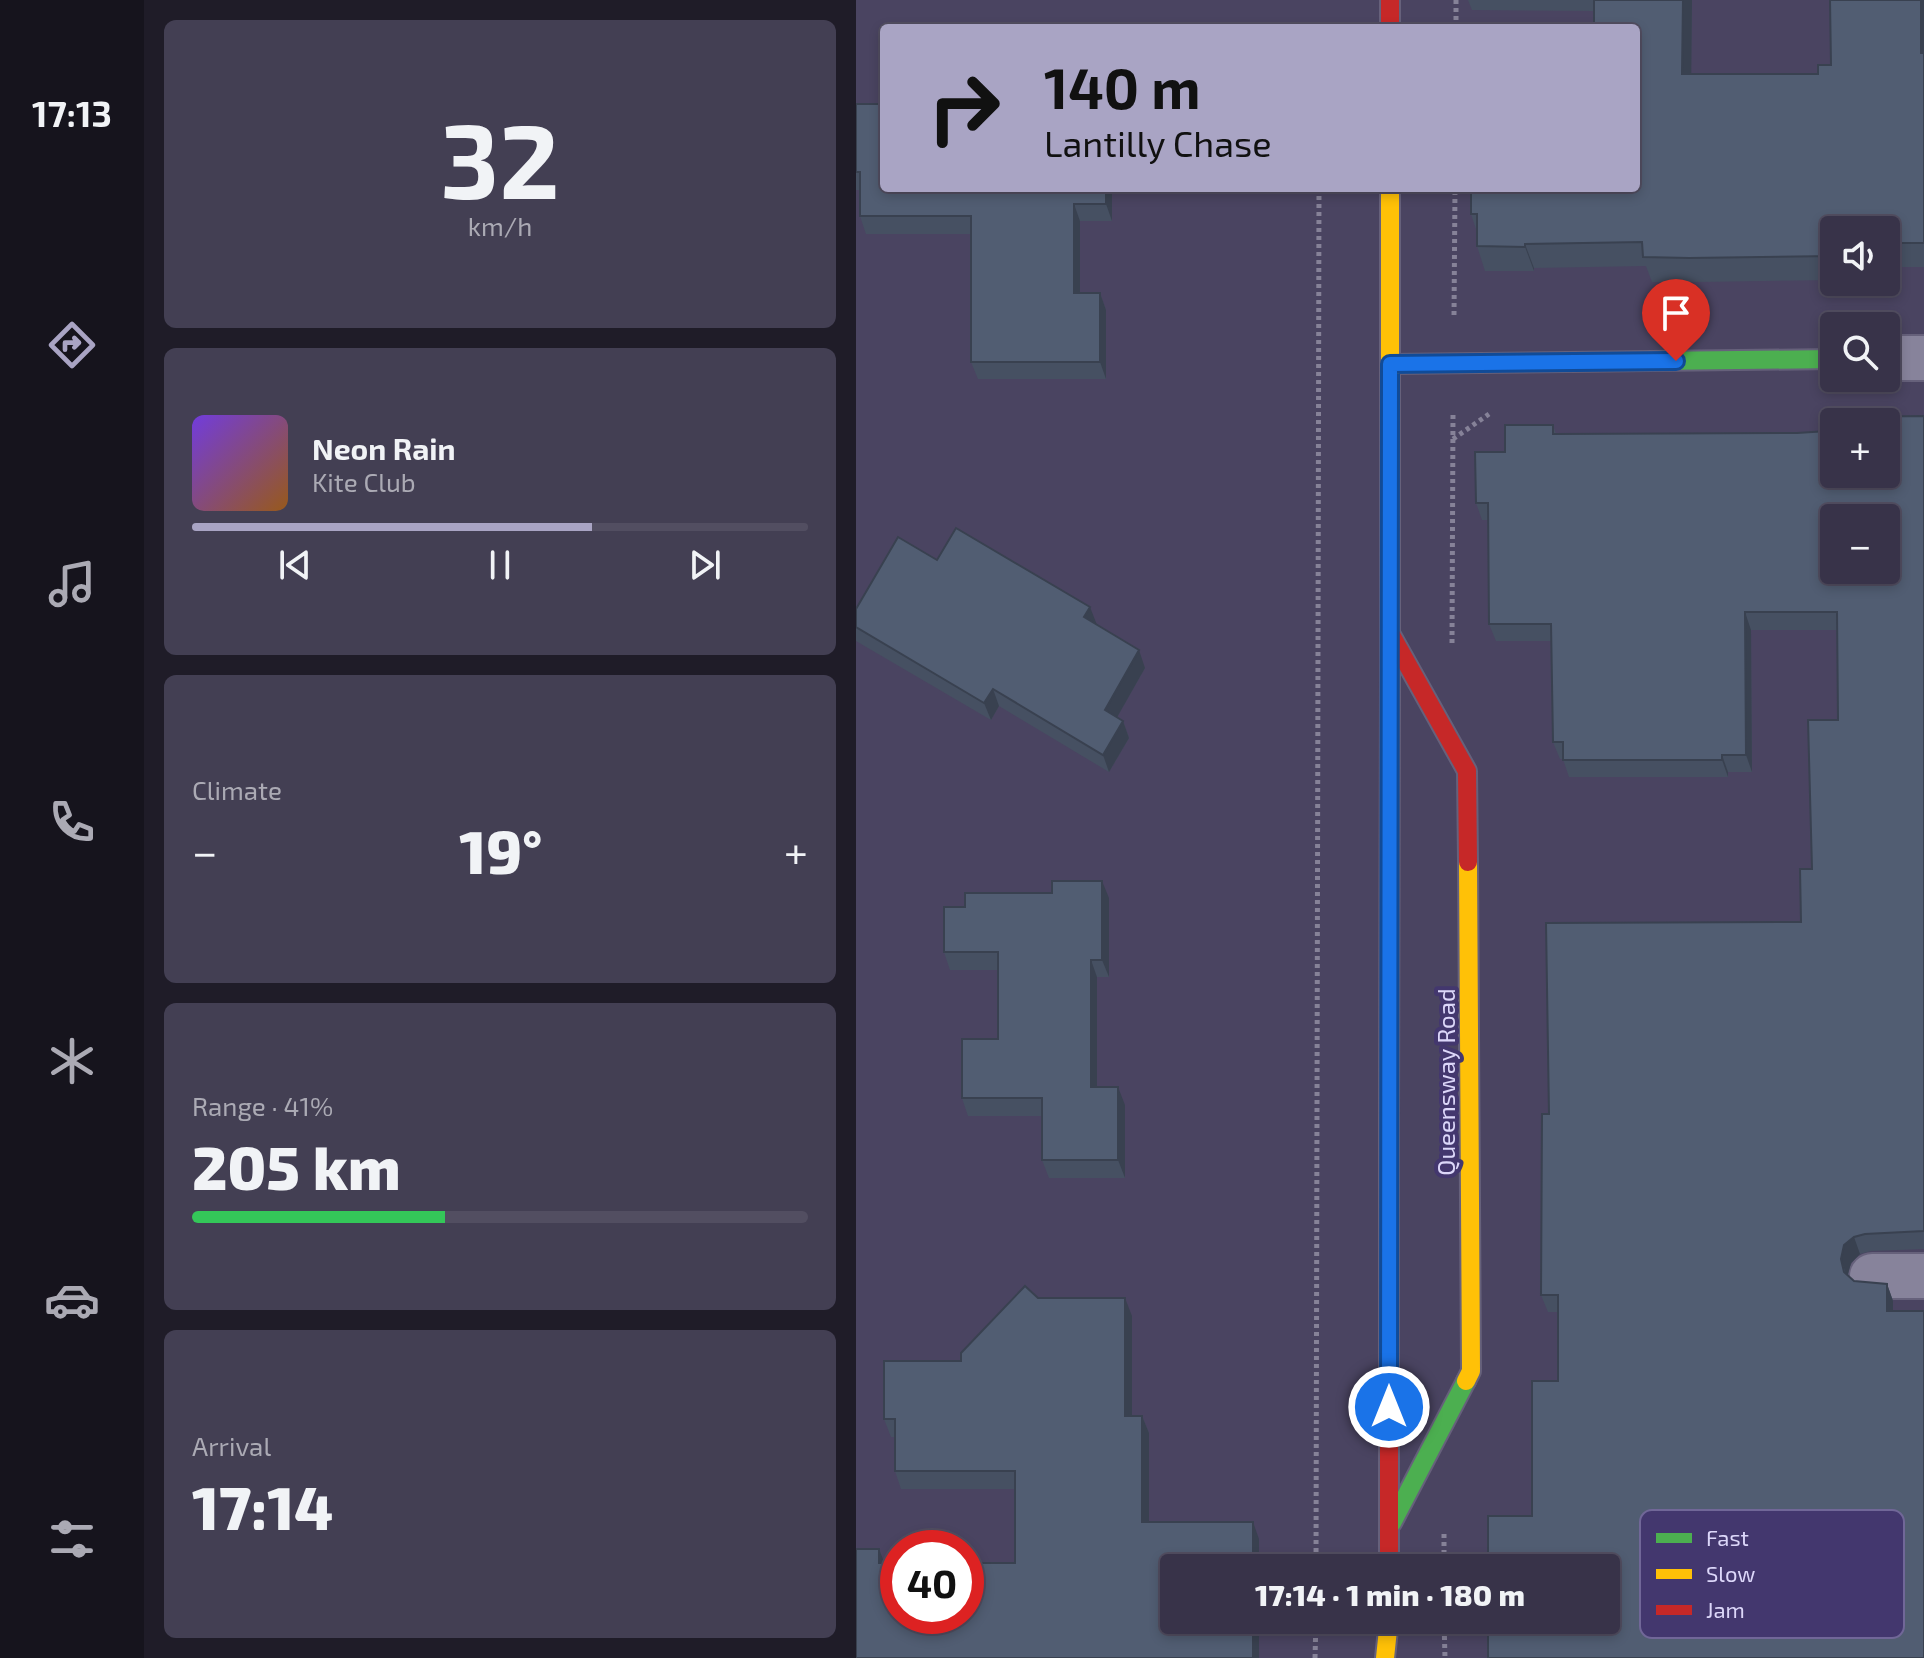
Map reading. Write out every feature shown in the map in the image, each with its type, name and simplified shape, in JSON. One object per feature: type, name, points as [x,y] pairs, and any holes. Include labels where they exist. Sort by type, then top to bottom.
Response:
[{"type":"street","points":[[1390,0],[1390,24]]},
{"type":"street","name":"Queensway Road","points":[[1389,1554],[1390,192]]},
{"type":"street","points":[[1900,358],[1924,358]]},
{"type":"street","points":[[1390,364],[1820,359]]},
{"type":"street","name":"Queensway Road","points":[[1389,1530],[1471,1371],[1467,771],[1390,633]]},
{"type":"street","points":[[1872,1276],[1924,1276]]},
{"type":"path","points":[[1456,0],[1456,24]]},
{"type":"path","points":[[1316,1554],[1319,192]]},
{"type":"path","points":[[1315,1658],[1316,1634]]},
{"type":"path","points":[[1444,1634],[1445,1658]]},
{"type":"building","points":[[1594,0],[1683,0],[1682,74],[1818,74],[1818,65],[1831,65],[1830,0],[1921,0],[1924,243],[1900,243],[1900,216],[1820,216],[1820,256],[1643,257],[1642,242],[1477,246],[1477,214],[1471,214],[1471,192],[1640,192],[1640,24],[1594,24]]},
{"type":"building","points":[[856,104],[880,104],[880,192],[1106,192],[1106,204],[1074,204],[1074,293],[1100,293],[1100,362],[971,362],[971,216],[860,216],[860,172],[856,172]]},
{"type":"building","points":[[1900,416],[1924,416],[1924,1231],[1854,1237],[1844,1245],[1841,1259],[1844,1272],[1854,1281],[1887,1284],[1887,1311],[1924,1311],[1924,1658],[1488,1658],[1488,1634],[1620,1634],[1620,1554],[1488,1554],[1488,1516],[1532,1516],[1532,1381],[1558,1381],[1558,1295],[1541,1295],[1542,1114],[1549,1114],[1546,923],[1801,922],[1800,869],[1812,869],[1808,720],[1838,720],[1837,612],[1745,612],[1746,755],[1722,755],[1722,760],[1563,760],[1563,742],[1553,742],[1551,624],[1489,624],[1488,503],[1476,503],[1475,452],[1505,452],[1505,425],[1553,425],[1553,434],[1820,431],[1820,488],[1900,488]]},
{"type":"building","points":[[956,528],[1090,607],[1084,617],[1139,650],[1105,710],[1123,721],[1103,755],[993,689],[984,703],[856,627],[856,609],[898,537],[937,560]]},
{"type":"building","points":[[1052,881],[1102,881],[1102,960],[1091,960],[1091,1087],[1118,1087],[1118,1160],[1042,1160],[1042,1098],[962,1098],[962,1039],[998,1039],[998,952],[944,952],[944,907],[965,907],[965,893],[1052,893]]},
{"type":"building","points":[[1025,1286],[1038,1298],[1125,1298],[1125,1416],[1142,1416],[1142,1522],[1253,1522],[1253,1554],[1160,1554],[1160,1634],[1253,1634],[1253,1658],[856,1658],[856,1549],[879,1549],[880,1634],[984,1634],[984,1563],[1015,1563],[1015,1471],[895,1471],[895,1419],[884,1419],[884,1361],[961,1361],[961,1353]]},
{"type":"traffic: fast","points":[[1390,364],[1820,359]]},
{"type":"traffic: fast","points":[[1389,1117],[1390,680]]},
{"type":"traffic: fast","points":[[1392,1523],[1466,1381]]},
{"type":"traffic: slow","points":[[1390,192],[1390,680]]},
{"type":"traffic: slow","points":[[1466,1381],[1471,1371],[1468,862]]},
{"type":"traffic: slow","points":[[1385,1658],[1388,1634]]},
{"type":"traffic: jam","points":[[1390,0],[1390,24]]},
{"type":"traffic: jam","points":[[1391,635],[1467,771],[1468,862]]},
{"type":"traffic: jam","points":[[1389,1117],[1389,1554]]},
{"type":"route","points":[[1389,1407],[1390,364],[1676,361]]}]
